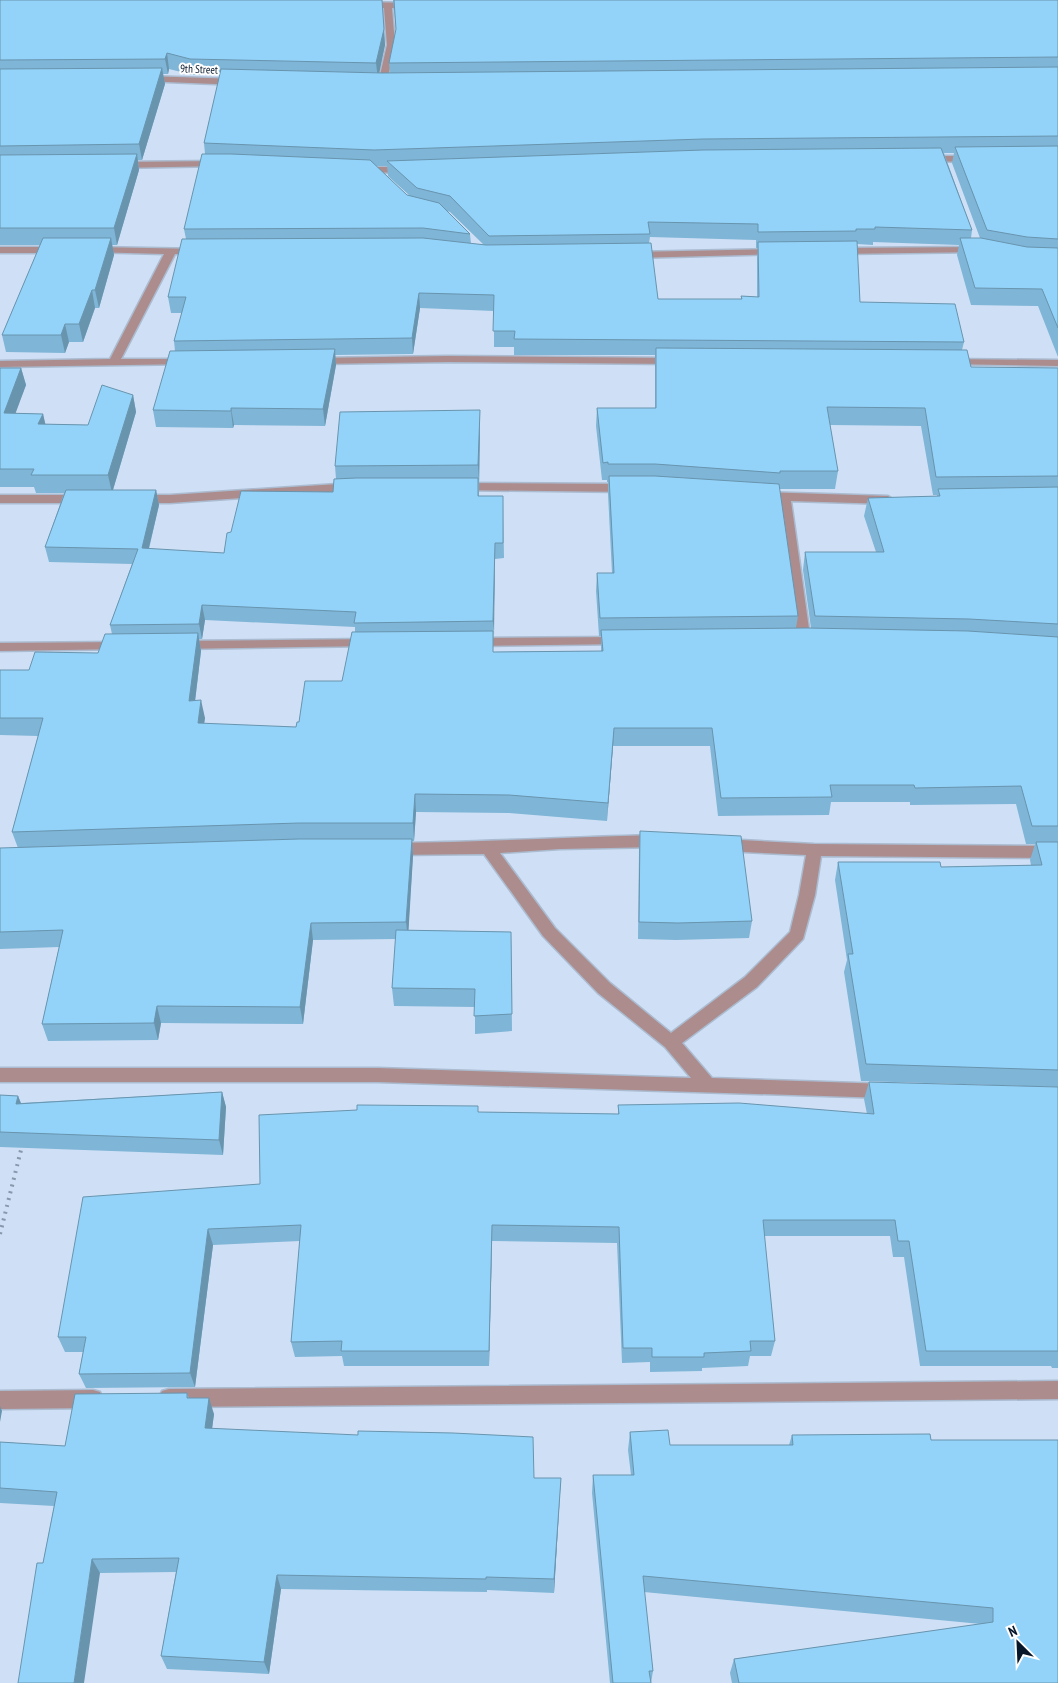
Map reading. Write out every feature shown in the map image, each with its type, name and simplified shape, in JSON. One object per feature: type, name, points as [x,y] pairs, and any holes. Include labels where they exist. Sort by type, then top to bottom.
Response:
[{"type":"street","points":[[348,5],[427,6]]},
{"type":"street","points":[[388,5],[391,45],[378,84],[393,84]]},
{"type":"street","name":"9th Street","points":[[133,79],[250,82]]},
{"type":"street","points":[[915,159],[946,163],[982,159]]},
{"type":"street","points":[[113,165],[224,164]]},
{"type":"street","points":[[347,170],[415,170]]},
{"type":"street","points":[[375,171],[388,183]]},
{"type":"street","points":[[830,251],[980,248]]},
{"type":"street","points":[[0,250],[67,250]]},
{"type":"street","points":[[86,250],[211,250]]},
{"type":"street","points":[[114,363],[171,251]]},
{"type":"street","points":[[627,255],[791,252]]},
{"type":"street","points":[[301,361],[448,359],[688,361]]},
{"type":"street","points":[[0,364],[202,362]]},
{"type":"street","points":[[938,362],[1058,363]]},
{"type":"street","points":[[123,499],[170,499],[367,487]]},
{"type":"street","points":[[446,487],[644,488]]},
{"type":"street","points":[[744,495],[900,500]]},
{"type":"street","points":[[784,497],[799,640],[822,640]]},
{"type":"street","points":[[0,499],[95,499]]},
{"type":"street","points":[[458,642],[636,641]]},
{"type":"street","points":[[165,645],[379,643]]},
{"type":"street","points":[[0,647],[136,646]]},
{"type":"street","points":[[379,849],[488,848],[588,842],[672,841]]},
{"type":"street","points":[[710,844],[814,850],[1058,852]]},
{"type":"street","points":[[488,848],[549,932],[604,988],[671,1042],[708,1086]]},
{"type":"street","points":[[671,1042],[751,982],[797,935],[807,895],[814,850]]},
{"type":"street","points":[[0,1075],[378,1075],[898,1092]]},
{"type":"street","points":[[149,1399],[1058,1390]]},
{"type":"street","points":[[0,1400],[109,1399]]},
{"type":"path","points":[[0,1234],[23,1140]]},
{"type":"building","points":[[0,0],[382,0],[384,29],[376,63],[190,59],[167,53],[165,59],[0,60]]},
{"type":"building","points":[[394,0],[1058,0],[1058,57],[389,63],[396,29]]},
{"type":"building","points":[[1058,67],[1058,136],[703,139],[374,150],[204,143],[221,69],[382,73]]},
{"type":"building","points":[[162,68],[139,144],[0,146],[0,69]]},
{"type":"building","points":[[1058,146],[1058,239],[1027,237],[987,230],[955,147]]},
{"type":"building","points":[[941,148],[972,230],[875,227],[875,229],[856,229],[856,231],[758,232],[758,224],[648,222],[650,234],[489,236],[450,196],[417,188],[387,161],[703,150]]},
{"type":"building","points":[[137,154],[114,228],[0,228],[0,155]]},
{"type":"building","points":[[202,154],[370,160],[407,195],[439,203],[470,234],[423,228],[184,229]]},
{"type":"building","points":[[43,238],[111,238],[95,290],[92,290],[79,324],[65,324],[61,335],[2,335]]},
{"type":"building","points":[[423,238],[486,245],[651,243],[658,299],[742,299],[741,296],[759,297],[758,242],[857,241],[860,302],[955,304],[964,342],[514,339],[515,331],[493,331],[494,295],[419,293],[412,338],[174,341],[186,297],[168,297],[182,239]]},
{"type":"building","points":[[960,238],[981,238],[1027,247],[1058,248],[1058,328],[1042,289],[975,288]]},
{"type":"building","points":[[656,348],[967,350],[971,367],[1058,368],[1058,476],[936,477],[925,408],[827,407],[838,471],[780,471],[780,473],[655,464],[603,463],[597,408],[656,408]]},
{"type":"building","points":[[335,349],[323,409],[231,408],[231,411],[153,410],[170,351]]},
{"type":"building","points":[[0,368],[21,368],[4,413],[43,414],[38,424],[88,425],[102,385],[133,395],[108,475],[31,475],[34,469],[0,469]]},
{"type":"building","points":[[480,410],[478,465],[335,466],[340,412]]},
{"type":"building","points":[[609,476],[655,476],[779,484],[798,616],[600,618],[597,573],[614,573]]},
{"type":"building","points":[[478,478],[478,496],[503,496],[503,543],[495,543],[493,621],[354,623],[356,612],[202,605],[199,624],[110,625],[138,549],[45,547],[66,490],[156,490],[142,548],[224,553],[227,533],[231,532],[241,491],[333,492],[334,479]]},
{"type":"building","points":[[1058,487],[1058,624],[969,619],[815,616],[805,552],[884,552],[868,498],[940,496],[938,489]]},
{"type":"building","points":[[807,628],[968,631],[1058,637],[1058,826],[1032,826],[1021,786],[915,788],[914,785],[830,785],[832,797],[721,798],[712,728],[614,728],[608,803],[509,795],[415,794],[413,823],[299,823],[12,832],[43,718],[0,718],[0,670],[29,670],[35,652],[98,653],[105,634],[198,633],[189,701],[201,700],[198,723],[296,727],[297,722],[299,722],[305,681],[342,681],[352,632],[493,631],[493,652],[603,651],[601,630]]},
{"type":"building","points":[[640,831],[741,836],[752,921],[639,922]]},
{"type":"building","points":[[299,839],[412,839],[406,922],[311,923],[300,1007],[157,1006],[154,1023],[42,1024],[63,930],[0,932],[0,848]]},
{"type":"building","points":[[1036,842],[1058,842],[1058,1070],[866,1064],[848,954],[853,954],[838,862],[940,862],[941,867],[1042,865]]},
{"type":"building","points":[[396,930],[511,932],[512,1014],[474,1016],[475,989],[392,988]]},
{"type":"building","points":[[869,1082],[1058,1087],[1058,1351],[926,1351],[909,1241],[898,1241],[895,1220],[763,1220],[775,1341],[750,1341],[751,1351],[704,1353],[704,1357],[652,1357],[652,1348],[623,1348],[619,1227],[492,1225],[489,1351],[341,1351],[342,1341],[291,1342],[301,1225],[208,1229],[190,1373],[79,1374],[86,1337],[58,1337],[83,1197],[260,1184],[259,1115],[357,1110],[357,1105],[478,1106],[478,1112],[619,1114],[618,1105],[739,1103],[874,1114]]},
{"type":"building","points":[[222,1092],[219,1140],[0,1132],[0,1095],[18,1096],[16,1104]]},
{"type":"building","points":[[187,1393],[187,1398],[209,1398],[205,1428],[358,1435],[358,1431],[533,1437],[534,1478],[561,1478],[554,1579],[277,1575],[264,1662],[161,1656],[179,1558],[92,1559],[74,1683],[18,1683],[37,1563],[43,1563],[57,1492],[0,1488],[0,1442],[65,1446],[75,1394]]},
{"type":"building","points":[[668,1430],[670,1445],[793,1445],[792,1435],[930,1434],[931,1440],[1058,1440],[1058,1683],[739,1683],[734,1659],[993,1622],[993,1608],[643,1576],[653,1671],[649,1671],[651,1683],[613,1683],[593,1475],[634,1475],[630,1432]]}]
